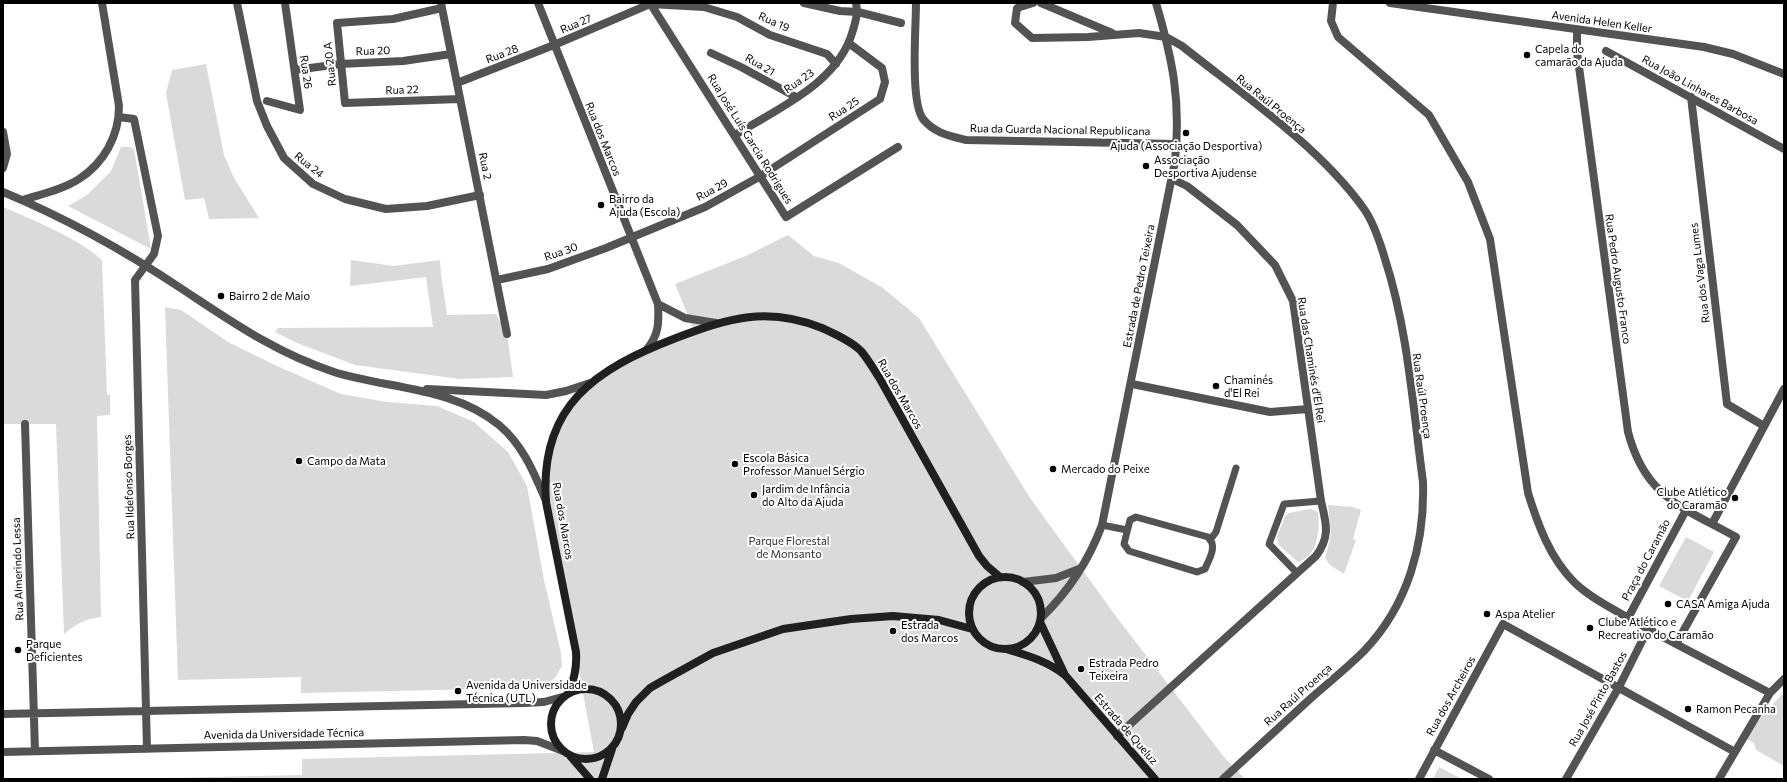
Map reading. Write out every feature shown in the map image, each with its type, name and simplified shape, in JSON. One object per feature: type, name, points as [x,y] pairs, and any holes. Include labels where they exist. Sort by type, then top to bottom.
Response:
[{"type":"street","points":[[23,200],[62,187],[78,179],[93,167],[104,155],[113,140],[119,117],[119,106],[102,3]]},
{"type":"street","name":"Rua 24","points":[[238,3],[257,101],[267,126],[284,158],[313,184],[345,199],[386,210],[427,206],[480,195]]},
{"type":"street","name":"Rua 26","points":[[267,101],[300,110],[285,3]]},
{"type":"street","name":"Rua dos Marcos","points":[[538,3],[658,304],[658,331],[655,340],[647,349]]},
{"type":"street","points":[[804,3],[840,11],[858,12],[901,23]]},
{"type":"street","name":"Rua 23","points":[[734,135],[820,82],[836,64],[850,44],[858,12],[856,3]]},
{"type":"street","name":"Rua da Guarda Nacional Republicana","points":[[916,3],[915,98],[922,119],[939,133],[966,140],[1177,144]]},
{"type":"street","points":[[1033,3],[1017,8],[1015,23],[1032,38],[1088,37],[1139,33],[1166,37]]},
{"type":"street","points":[[1041,3],[1113,34]]},
{"type":"street","name":"Estrada de Pedro Teixeira","points":[[1041,620],[1065,592],[1079,569],[1088,559],[1102,525],[1132,384],[1172,179],[1177,144],[1176,85],[1166,37],[1156,3]]},
{"type":"street","points":[[1333,3],[1331,22],[1338,37],[1430,115],[1468,182],[1490,239],[1528,493],[1538,526],[1553,554],[1574,582],[1600,602],[1628,618]]},
{"type":"street","name":"Avenida Helen Keller","points":[[1390,3],[1704,47],[1733,54],[1784,74]]},
{"type":"street","name":"Rua 27","points":[[554,45],[650,4]]},
{"type":"street","name":"Rua 19","points":[[650,4],[704,8],[737,17],[770,35],[827,54],[836,64]]},
{"type":"street","name":"Rua José Luís Garcia Rodrigues","points":[[650,4],[734,135],[759,177],[786,217],[898,147]]},
{"type":"street","name":"Rua 2","points":[[442,5],[507,334]]},
{"type":"street","name":"Rua 20 A","points":[[345,104],[336,22],[394,20],[442,5]]},
{"type":"street","name":"Rua Pedro Augusto Franco","points":[[1577,29],[1577,52],[1628,432],[1639,465],[1648,479],[1666,497],[1686,510]]},
{"type":"street","name":"Rua Raúl Proença","points":[[1166,37],[1182,46],[1283,126],[1336,174],[1364,210],[1379,239],[1395,289],[1423,482],[1423,522],[1418,550],[1403,594],[1388,620],[1364,651],[1223,779]]},
{"type":"street","name":"Rua 25","points":[[759,177],[880,99],[885,82],[882,68],[850,44]]},
{"type":"street","name":"Rua 28","points":[[457,83],[554,45]]},
{"type":"street","name":"Rua João Linhares Barbosa","points":[[1606,51],[1784,149]]},
{"type":"street","name":"Rua 21","points":[[711,53],[741,67],[796,97]]},
{"type":"street","name":"Rua 20","points":[[295,70],[340,64],[403,61],[451,54]]},
{"type":"street","name":"Rua dos Vaga Lumes","points":[[1691,97],[1727,404],[1764,426]]},
{"type":"street","name":"Rua 22","points":[[345,104],[460,99]]},
{"type":"street","name":"Rua Ildefonso Borges","points":[[119,117],[134,119],[152,204],[158,242],[154,254],[135,280],[147,749]]},
{"type":"street","points":[[3,132],[7,154],[3,168]]},
{"type":"street","name":"Rua 29","points":[[631,238],[706,207],[759,177]]},
{"type":"street","name":"Rua das Chaminés d'El Rei","points":[[1117,736],[1316,556],[1326,538],[1326,526],[1321,501],[1293,301],[1275,265],[1237,225],[1187,186],[1172,179]]},
{"type":"street","points":[[3,192],[79,227],[146,266],[253,336],[292,357],[354,377],[414,388],[466,404],[498,425],[521,449],[532,468],[546,502]]},
{"type":"street","name":"Rua 30","points":[[497,280],[548,269],[631,238]]},
{"type":"street","name":"Rua dos Marcos","points":[[658,304],[685,318],[716,323]]},
{"type":"street","name":"Rua dos Marcos","points":[[566,695],[575,679],[577,664],[576,652],[546,502],[544,477],[548,450],[553,434],[574,399],[590,383],[613,366],[647,349],[716,323],[761,316],[793,318],[837,334],[861,351],[880,379],[979,556],[987,566],[1000,577]]},
{"type":"street","points":[[414,388],[546,395],[566,391],[590,383]]},
{"type":"street","points":[[1132,384],[1270,412],[1308,409]]},
{"type":"street","points":[[1712,524],[1784,389]]},
{"type":"street","name":"Rua Almerindo Lessa","points":[[25,424],[35,751]]},
{"type":"street","points":[[1676,644],[1736,537],[1686,510]]},
{"type":"street","name":"Praça do Caramão","points":[[1686,510],[1628,618],[1770,693]]},
{"type":"street","points":[[1023,582],[1056,578],[1079,569]]},
{"type":"street","points":[[1000,577],[1012,578],[1023,582],[1032,588],[1038,597],[1041,607],[1041,620],[1036,632],[1028,641],[1019,647],[997,649],[987,645],[978,638],[972,629],[969,618],[969,607],[973,596],[984,584],[1000,577]]},
{"type":"street","points":[[602,779],[612,748],[620,736],[622,728],[632,708],[650,688],[713,653],[783,629],[851,619],[893,616],[918,617],[939,620],[972,629]]},
{"type":"street","name":"Estrada de Queluz","points":[[1041,620],[1065,675]]},
{"type":"street","name":"Rua dos Archeiros","points":[[1419,779],[1503,624],[1619,687]]},
{"type":"street","name":"Rua José Pinto Bastos","points":[[1566,779],[1619,687],[1648,628]]},
{"type":"street","name":"Estrada de Queluz","points":[[1008,649],[1035,657],[1056,668],[1065,675],[1155,779]]},
{"type":"street","points":[[1719,779],[1770,693],[1784,679]]},
{"type":"street","points":[[1619,687],[1735,752]]},
{"type":"street","points":[[3,714],[524,703],[544,702],[566,695],[580,688],[591,688],[602,691],[611,698],[620,712],[622,728]]},
{"type":"street","points":[[566,695],[554,707],[551,718],[551,730],[555,742],[590,779]]},
{"type":"street","name":"Avenida da Universidade Técnica","points":[[3,752],[524,740],[537,741],[565,752]]},
{"type":"street","points":[[565,752],[576,758],[595,758],[612,748]]},
{"type":"street","points":[[1434,750],[1489,779]]},
{"type":"lane","points":[[1210,540],[1216,532],[1236,468]]},
{"type":"lane","points":[[1297,573],[1269,544],[1284,504],[1321,501]]},
{"type":"lane","points":[[1136,517],[1210,540],[1213,548],[1205,569],[1197,572],[1129,551],[1124,544],[1130,520],[1136,517]]},
{"type":"lane","points":[[1102,525],[1127,530]]},
{"type":"green space","points":[[206,64],[224,155],[234,178],[259,218],[209,219],[204,198],[185,200],[166,93],[172,70]]},
{"type":"green space","points":[[121,147],[131,147],[134,149],[151,249],[68,206],[87,195],[111,171]]},
{"type":"green space","points":[[3,207],[68,237],[81,244],[102,260],[107,395],[110,395],[110,415],[97,416],[101,617],[81,622],[64,634],[56,424],[3,424]]},
{"type":"green space","name":"Parque Florestal de Monsanto","points":[[788,235],[814,256],[839,263],[883,288],[919,318],[1030,498],[1118,619],[1224,757],[1245,779],[121,779],[302,775],[302,759],[594,752],[544,486],[549,443],[571,402],[614,366],[695,333],[675,284],[748,255]]},
{"type":"green space","points":[[351,260],[394,266],[440,260],[447,315],[496,314],[507,334],[513,377],[460,379],[355,365],[297,343],[275,332],[278,328],[433,327],[426,277],[350,286]]},
{"type":"green space","points":[[165,307],[181,310],[228,342],[277,366],[341,394],[387,402],[437,406],[474,422],[508,452],[527,486],[544,580],[561,653],[562,666],[555,678],[542,686],[529,688],[301,693],[301,677],[178,680]]},
{"type":"green space","points":[[1328,505],[1353,507],[1361,510],[1353,539],[1356,540],[1344,574],[1330,565],[1325,558],[1331,535]]},
{"type":"green space","points":[[1310,509],[1318,512],[1318,534],[1314,548],[1310,554],[1305,559],[1298,562],[1279,545],[1277,537],[1285,516],[1289,513]]},
{"type":"green space","points":[[1686,537],[1714,552],[1688,601],[1659,586]]},
{"type":"green space","points":[[1784,692],[1784,766],[1756,750],[1754,743],[1743,737]]},
{"type":"green space","points":[[1439,767],[1462,779],[1433,779]]},
{"type":"place","name":"Capela do camarão da Ajuda","points":[[1527,55]]},
{"type":"place","name":"Ajuda (Associação Desportiva)","points":[[1186,133]]},
{"type":"place","name":"Associação Desportiva Ajudense","points":[[1146,166]]},
{"type":"place","name":"Bairro da Ajuda (Escola)","points":[[601,205]]},
{"type":"place","name":"Bairro 2 de Maio","points":[[221,296]]},
{"type":"place","name":"Chaminés d'El Rei","points":[[1216,386]]},
{"type":"place","name":"Campo da Mata","points":[[299,461]]},
{"type":"place","name":"Escola Básica Professor Manuel Sérgio","points":[[735,464]]},
{"type":"place","name":"Mercado do Peixe","points":[[1053,469]]},
{"type":"place","name":"Jardim de Infância do Alto da Ajuda","points":[[754,495]]},
{"type":"place","name":"Clube Atlético do Caramão","points":[[1735,498]]},
{"type":"place","name":"CASA Amiga Ajuda","points":[[1668,604]]},
{"type":"place","name":"Aspa Atelier","points":[[1487,614]]},
{"type":"place","name":"Clube Atlético e Recreativo do Caramão","points":[[1590,628]]},
{"type":"place","name":"Estrada dos Marcos","points":[[893,631]]},
{"type":"place","name":"Parque Deficientes","points":[[18,650]]},
{"type":"place","name":"Estrada Pedro Teixeira","points":[[1081,669]]},
{"type":"place","name":"Avenida da Universidade Técnica (UTL)","points":[[458,691]]},
{"type":"place","name":"Ramon Pecanha","points":[[1688,709]]}]
